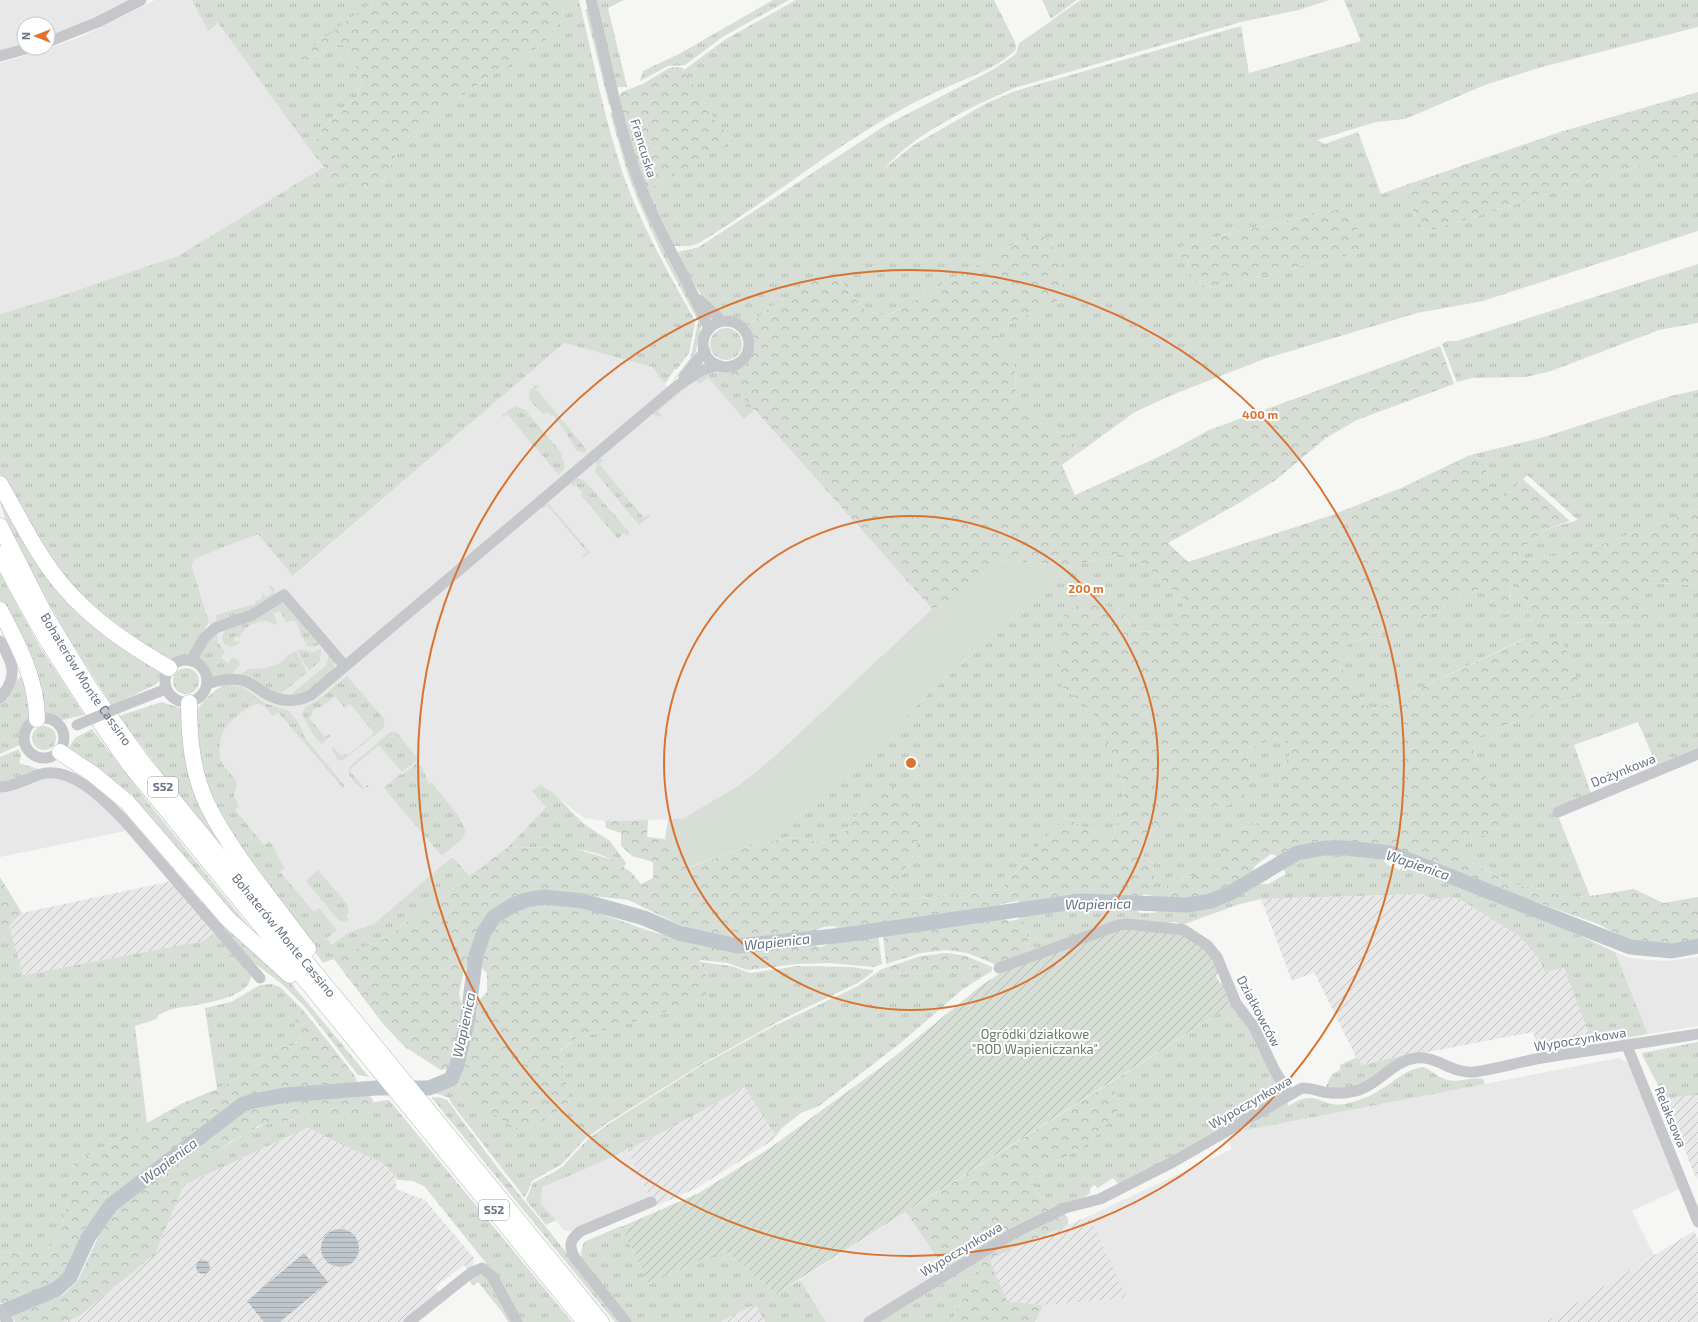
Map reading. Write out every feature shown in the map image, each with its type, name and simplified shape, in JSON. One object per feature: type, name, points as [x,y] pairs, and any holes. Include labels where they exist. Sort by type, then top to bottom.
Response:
[{"type":"highway","points":[[0,484],[43,559],[78,603],[110,630],[169,668]]},
{"type":"highway","name":"Bohaterów Monte Cassino","points":[[0,526],[45,615],[90,688],[139,758],[601,1322]]},
{"type":"highway","name":"Bohaterów Monte Cassino","points":[[0,554],[61,665],[130,765],[585,1322]]},
{"type":"highway","points":[[0,610],[21,651],[30,676],[36,701],[37,719]]},
{"type":"highway","points":[[188,702],[191,747],[196,769],[207,803],[223,833],[313,957],[358,1026]]},
{"type":"highway","points":[[60,752],[93,774],[127,802],[228,919],[332,1014]]},
{"type":"street","points":[[56,39],[98,22],[141,0]]},
{"type":"street","name":"Francuska","points":[[591,0],[621,123],[637,174],[664,239],[695,295],[709,329]]},
{"type":"street","points":[[0,56],[16,52]]},
{"type":"street","name":"Francuska","points":[[695,295],[722,321]]},
{"type":"street","points":[[207,684],[228,679],[244,680],[275,698],[290,701],[297,701],[311,695],[677,386],[702,370],[718,365],[733,366],[740,362],[748,350],[747,334],[743,328],[729,321],[722,321],[709,329],[705,336],[705,351],[708,357],[718,365]]},
{"type":"street","points":[[677,386],[705,351]]},
{"type":"street","points":[[191,661],[204,638],[215,628],[263,610],[284,595],[345,666]]},
{"type":"street","points":[[0,641],[10,662],[13,674],[12,681],[0,698]]},
{"type":"street","points":[[191,661],[202,668],[207,684],[203,694],[199,698],[188,702],[183,702],[173,698],[166,689],[165,678],[169,668],[176,662],[191,661]]},
{"type":"street","points":[[63,731],[166,689]]},
{"type":"street","points":[[37,719],[49,719],[60,725],[63,731],[64,742],[60,752],[55,756],[42,759],[30,753],[26,747],[24,734],[31,723],[37,719]]},
{"type":"street","name":"Dożynkowa","points":[[1558,812],[1698,754]]},
{"type":"street","points":[[0,787],[12,785],[44,773],[52,773],[77,780],[107,802],[260,978]]},
{"type":"street","name":"Działkowców","points":[[999,968],[1118,925],[1127,924],[1184,930],[1199,939],[1217,957],[1236,1003],[1254,1027],[1274,1069],[1289,1094]]},
{"type":"street","name":"Wypoczynkowa","points":[[869,1322],[1014,1233],[1066,1208],[1100,1199],[1173,1162],[1289,1094],[1302,1088],[1339,1094],[1355,1091],[1370,1085],[1398,1064],[1416,1058],[1432,1059],[1460,1072],[1473,1072],[1536,1060],[1698,1034]]},
{"type":"street","name":"Relaksowa","points":[[1627,1046],[1698,1222]]},
{"type":"street","points":[[626,1322],[575,1258],[571,1251],[570,1243],[574,1236],[581,1231],[651,1202]]},
{"type":"street","points":[[409,1322],[472,1272],[482,1268],[492,1276],[517,1322]]},
{"type":"street","points":[[0,1312],[8,1322]]},
{"type":"shaded area","points":[[0,0],[132,0],[97,17],[56,33],[56,16],[16,16],[16,46],[0,51]]},
{"type":"shaded area","points":[[155,0],[192,0],[208,30],[218,23],[324,167],[178,256],[54,298],[0,314],[0,63],[24,56],[56,56],[56,46],[83,36]]},
{"type":"shaded area","points":[[564,343],[652,367],[673,395],[688,382],[721,372],[932,609],[775,756],[738,786],[682,819],[605,821],[584,818],[541,785],[546,807],[507,848],[383,940],[333,958],[222,798],[211,761],[229,692],[192,565],[194,559],[258,534],[294,576]]},
{"type":"shaded area","points":[[58,777],[82,788],[130,830],[0,857],[0,790],[35,779]]},
{"type":"shaded area","points":[[172,881],[215,933],[210,938],[203,941],[22,975],[9,925],[22,913]]},
{"type":"shaded area","points":[[1421,894],[1432,900],[1452,897],[1464,902],[1519,936],[1538,957],[1546,972],[1564,968],[1593,1044],[1545,1053],[1539,1049],[1533,1032],[1360,1065],[1314,972],[1292,981],[1261,899]]},
{"type":"shaded area","points":[[1615,952],[1630,958],[1649,960],[1667,961],[1698,957],[1698,1026],[1648,1034]]},
{"type":"shaded area","points":[[1619,1058],[1629,1063],[1679,1189],[1632,1211],[1654,1255],[1545,1322],[1035,1322],[1043,1305],[1126,1298],[1089,1216],[1232,1149],[1227,1139],[1241,1131]]},
{"type":"shaded area","points":[[744,1087],[776,1136],[773,1140],[697,1188],[654,1207],[627,1150],[693,1117]]},
{"type":"shaded area","points":[[1698,1095],[1698,1180],[1696,1175],[1695,1176],[1665,1098]]},
{"type":"shaded area","points":[[307,1128],[386,1165],[396,1176],[396,1189],[425,1200],[474,1258],[473,1266],[468,1270],[464,1265],[435,1287],[439,1293],[403,1322],[63,1322],[78,1317],[155,1254],[184,1185]]},
{"type":"shaded area","points":[[627,1150],[650,1199],[570,1231],[565,1231],[541,1204],[542,1187]]},
{"type":"shaded area","points":[[906,1212],[946,1271],[862,1322],[826,1322],[800,1280]]},
{"type":"shaded area","points":[[1089,1216],[1127,1298],[1043,1305],[1007,1301],[988,1259]]},
{"type":"shaded area","points":[[340,1229],[353,1235],[359,1248],[353,1261],[340,1267],[327,1261],[321,1248],[327,1235]]},
{"type":"shaded area","points":[[1694,1231],[1698,1239],[1698,1322],[1545,1322]]},
{"type":"shaded area","points":[[304,1253],[328,1282],[280,1322],[264,1322],[247,1301]]},
{"type":"shaded area","points":[[200,1260],[206,1260],[210,1264],[210,1270],[206,1274],[200,1274],[196,1270],[196,1264]]},
{"type":"shaded area","points":[[755,1304],[765,1322],[721,1322]]},
{"type":"green space","points":[[192,0],[375,0],[346,23],[305,63],[332,44],[343,45],[354,61],[362,81],[357,97],[325,125],[311,151],[218,23],[208,31]]},
{"type":"green space","points":[[375,0],[561,0],[563,18],[542,45],[490,76],[434,115],[402,142],[379,190],[318,178],[314,173],[324,167],[311,151],[325,125],[357,97],[362,81],[354,61],[343,45],[332,44],[305,63],[300,56]]},
{"type":"green space","points":[[561,0],[579,0],[604,110],[623,174],[638,212],[694,319],[695,323],[689,353],[677,369],[675,369],[665,384],[652,367],[564,343],[293,576],[258,534],[194,559],[192,566],[209,623],[189,654],[169,660],[153,654],[68,586],[30,527],[0,474],[0,314],[54,298],[178,256],[314,173],[318,178],[379,190],[402,142],[434,115],[490,76],[542,45],[563,18]]},
{"type":"green space","points":[[596,0],[624,0],[608,8],[627,87],[617,87]]},
{"type":"green space","points":[[773,0],[789,0],[724,36],[685,65],[668,66],[640,81],[643,71],[679,54]]},
{"type":"green space","points":[[796,0],[994,0],[1015,42],[1016,49],[1009,56],[979,74],[936,92],[874,125],[758,205],[699,243],[691,246],[672,246],[646,187],[655,186],[720,128],[684,70],[726,39]]},
{"type":"green space","points":[[1042,0],[1077,0],[1051,19]]},
{"type":"green space","points":[[1081,0],[1329,0],[1299,10],[1241,22],[1014,88],[944,122],[911,144],[884,169],[912,146],[987,103],[1015,91],[1241,26],[1249,73],[1361,41],[1344,0],[1698,0],[1698,27],[1542,67],[1485,85],[1405,119],[1376,122],[1317,140],[1325,144],[1358,132],[1381,194],[1400,187],[1425,232],[1698,148],[1698,231],[1483,301],[1417,313],[1264,359],[1172,395],[1135,412],[1077,454],[1072,438],[1032,420],[1016,394],[1015,366],[996,342],[1002,327],[1062,299],[1061,265],[1051,241],[1037,231],[887,316],[866,311],[837,277],[770,307],[748,326],[740,320],[719,313],[710,306],[694,284],[677,254],[678,252],[699,247],[886,125],[994,69],[1016,54],[1019,43]],"holes":[[[1345,208],[1361,252],[1209,288],[1193,281],[1187,258],[1181,247],[1227,234]]]},
{"type":"green space","points":[[585,9],[588,9],[611,103],[609,105]]},
{"type":"green space","points":[[669,68],[683,68],[720,128],[732,133],[732,141],[655,186],[646,187],[633,153],[619,96],[622,92],[643,84]]},
{"type":"green space","points":[[1698,92],[1698,148],[1425,232],[1400,187],[1560,132]]},
{"type":"green space","points":[[610,113],[613,113],[651,224],[702,321],[695,356],[686,368],[671,383],[691,357],[698,321],[661,252],[639,203],[628,175]]},
{"type":"green space","points":[[1345,208],[1357,228],[1361,252],[1209,288],[1193,281],[1187,258],[1174,256],[1181,247],[1227,234]]},
{"type":"green space","points":[[1037,231],[1051,241],[1061,265],[1062,299],[1002,327],[996,342],[1015,366],[1016,394],[1032,420],[1072,438],[1077,454],[1062,465],[1075,495],[1169,452],[1209,430],[1440,346],[1454,384],[1357,420],[1326,438],[1277,479],[1239,503],[1168,543],[1188,562],[1329,516],[1401,488],[1470,455],[1485,462],[1489,486],[1506,497],[1523,479],[1570,521],[1547,529],[1518,551],[1522,560],[1563,555],[1606,543],[1698,509],[1698,585],[1649,583],[1630,601],[1654,610],[1655,622],[1532,623],[1519,584],[1511,581],[1510,610],[1504,615],[1482,588],[1399,631],[1350,642],[1337,660],[1364,705],[1376,709],[1525,639],[1561,637],[1581,688],[1571,700],[1481,735],[1473,749],[1508,823],[1503,831],[1478,837],[1465,837],[1461,849],[1468,861],[1516,885],[1541,889],[1565,897],[1590,896],[1634,889],[1663,903],[1698,897],[1698,942],[1673,948],[1632,942],[1598,924],[1482,883],[1397,849],[1323,841],[1295,849],[1279,857],[1271,854],[1255,866],[1249,878],[1214,895],[1189,900],[1158,901],[1171,879],[1210,874],[1225,866],[1220,849],[1236,830],[1271,818],[1282,805],[1278,777],[1293,748],[1280,737],[1246,749],[1252,777],[1243,798],[1229,805],[1185,810],[1142,838],[1143,855],[1153,864],[1155,882],[1145,894],[1136,899],[1081,899],[1020,905],[1018,901],[1001,904],[997,909],[842,930],[833,926],[823,927],[809,934],[773,940],[744,941],[720,938],[693,931],[628,900],[566,893],[544,893],[513,900],[499,908],[487,919],[475,935],[468,964],[463,973],[459,994],[462,1006],[457,1042],[449,1069],[441,1070],[405,1047],[384,1025],[333,958],[383,940],[507,848],[568,847],[614,860],[632,873],[641,884],[653,878],[653,862],[632,856],[621,846],[621,833],[606,828],[605,821],[648,820],[647,837],[665,839],[691,867],[746,847],[791,837],[827,843],[844,833],[868,800],[890,786],[904,791],[913,799],[918,814],[917,849],[895,886],[899,900],[1000,890],[1064,817],[1112,841],[1123,803],[1124,782],[1091,708],[1062,687],[1057,649],[1065,612],[1089,600],[1118,610],[1137,632],[1171,630],[1185,600],[1141,562],[1119,554],[1072,566],[1000,560],[955,599],[932,609],[721,372],[739,368],[751,358],[755,343],[748,326],[770,307],[822,276],[837,277],[866,311],[887,316]]},
{"type":"green space","points":[[1698,264],[1698,323],[1659,330],[1551,371],[1526,377],[1472,378],[1457,382],[1442,344],[1447,341],[1457,341]]},
{"type":"green space","points":[[723,328],[729,328],[739,335],[742,344],[741,350],[735,357],[729,360],[723,360],[713,353],[710,347],[710,341],[717,331]]},
{"type":"green space","points":[[712,370],[721,372],[755,409],[744,419],[708,377],[700,384],[695,380],[658,411],[662,416],[660,417],[654,415],[653,413],[688,382]]},
{"type":"green space","points":[[537,385],[540,385],[536,389],[587,450],[585,452],[577,451],[553,415],[551,416],[547,412],[544,414],[530,400],[529,392]]},
{"type":"green space","points":[[1698,390],[1698,509],[1606,543],[1563,555],[1522,560],[1518,551],[1547,529],[1578,520],[1527,475],[1506,497],[1489,486],[1485,462],[1470,455],[1541,438],[1671,396]]},
{"type":"green space","points":[[515,406],[525,410],[563,455],[561,457],[564,461],[565,467],[559,475],[507,414],[502,418],[502,415]]},
{"type":"green space","points":[[599,458],[604,460],[599,464],[644,518],[649,514],[650,516],[639,525],[595,472],[597,464],[595,461]]},
{"type":"green space","points":[[578,478],[585,481],[630,533],[627,536],[624,533],[618,539],[581,495],[583,493],[576,485],[573,486],[570,482]]},
{"type":"green space","points":[[0,494],[43,568],[163,670],[160,680],[155,685],[112,705],[86,666],[38,584],[6,519],[0,501]]},
{"type":"green space","points":[[547,502],[590,552],[584,557],[582,556],[587,552],[547,505],[542,509],[541,506]]},
{"type":"green space","points":[[1119,554],[1141,562],[1186,600],[1172,630],[1137,632],[1118,610],[1062,687],[1091,708],[1124,782],[1123,803],[1112,841],[1064,817],[1000,890],[899,900],[895,886],[917,849],[868,800],[844,833],[827,843],[791,837],[746,847],[801,814],[889,734],[925,697],[1042,589],[1072,566]]},
{"type":"green space","points":[[1000,560],[1072,566],[1042,589],[925,697],[889,734],[801,814],[746,847],[690,867],[665,839],[668,819],[682,819],[738,786],[775,756],[932,609],[955,599]]},
{"type":"green space","points":[[0,573],[39,645],[84,715],[63,720],[47,714],[42,714],[20,637],[0,600]]},
{"type":"green space","points":[[1511,581],[1519,584],[1532,623],[1655,622],[1629,601],[1649,583],[1698,585],[1698,752],[1658,769],[1638,722],[1574,745],[1592,796],[1556,811],[1590,896],[1565,897],[1541,889],[1516,885],[1468,861],[1461,849],[1465,837],[1478,837],[1507,823],[1473,749],[1481,735],[1571,700],[1581,688],[1524,639],[1376,709],[1364,705],[1337,660],[1350,642],[1399,631],[1482,588],[1504,615],[1510,610]]},
{"type":"green space","points":[[271,586],[275,590],[274,596],[246,613],[216,621],[216,615],[256,604],[255,601],[262,599],[262,593],[266,597],[273,592],[269,587]]},
{"type":"green space","points":[[282,603],[285,604],[319,642],[318,645],[311,647],[307,646],[296,622],[293,620],[286,622],[280,611],[274,613],[277,625],[266,621],[257,622],[246,628],[240,638],[236,635],[234,641],[240,641],[237,645],[230,647],[224,644],[222,638],[224,631],[254,620]]},
{"type":"green space","points":[[218,631],[217,642],[225,651],[221,658],[228,663],[233,657],[238,660],[240,665],[232,674],[211,678],[206,666],[196,658],[203,645]]},
{"type":"green space","points":[[300,649],[312,652],[321,649],[320,661],[309,671],[297,650]]},
{"type":"green space","points":[[296,651],[307,672],[286,690],[280,693],[273,692],[241,675],[247,669],[273,666]]},
{"type":"green space","points":[[329,656],[335,660],[334,669],[305,693],[291,696],[325,666]]},
{"type":"green space","points":[[186,668],[195,672],[199,681],[195,690],[186,694],[177,690],[173,681],[177,672]]},
{"type":"green space","points":[[24,676],[32,716],[22,729],[20,745],[0,754],[0,702],[16,680]]},
{"type":"green space","points":[[347,676],[385,720],[383,728],[342,761],[335,758],[337,757],[332,750],[333,747],[341,756],[346,753],[348,755],[374,733],[350,704],[345,708],[335,696],[320,708],[317,707],[312,711],[312,715],[309,718],[325,737],[330,734],[330,736],[322,744],[314,736],[302,714],[305,707],[318,700]]},
{"type":"green space","points":[[226,685],[242,687],[265,703],[289,711],[297,720],[306,739],[344,785],[343,788],[278,712],[273,716],[260,704],[256,704],[240,713],[230,722],[223,733],[220,743],[220,757],[225,767],[237,782],[234,796],[239,806],[235,810],[264,845],[269,841],[272,844],[285,868],[280,872],[314,912],[319,908],[337,930],[327,938],[332,945],[348,933],[374,924],[451,858],[454,858],[469,876],[383,940],[323,963],[227,830],[205,786],[194,716],[199,707],[207,698],[217,689]]},
{"type":"green space","points":[[162,702],[183,709],[189,767],[263,896],[177,793],[119,716]]},
{"type":"green space","points":[[44,726],[49,727],[55,733],[55,743],[49,749],[44,750],[39,749],[33,743],[32,738],[33,733],[39,727]]},
{"type":"green space","points":[[92,729],[153,809],[264,945],[68,749],[75,738]]},
{"type":"green space","points":[[390,732],[396,732],[418,759],[402,772],[379,745],[349,770],[364,788],[369,784],[368,787],[362,789],[350,776],[348,770],[349,767]]},
{"type":"green space","points":[[1280,737],[1293,748],[1278,777],[1283,805],[1271,818],[1236,830],[1225,866],[1210,874],[1171,879],[1158,901],[1156,897],[1145,894],[1155,882],[1153,864],[1143,855],[1142,838],[1185,810],[1229,805],[1252,777],[1246,749]]},
{"type":"green space","points":[[19,749],[21,756],[19,763],[38,769],[38,772],[0,785],[0,757]]},
{"type":"green space","points":[[416,764],[422,767],[429,784],[431,782],[457,814],[466,831],[462,839],[442,856],[384,788],[400,774],[402,775]]},
{"type":"green space","points":[[541,785],[554,794],[584,824],[610,841],[626,863],[624,867],[611,859],[583,850],[568,848],[507,848],[546,807],[532,791]]},
{"type":"green space","points":[[1325,853],[1367,856],[1382,859],[1388,865],[1400,870],[1402,864],[1532,913],[1615,952],[1648,1034],[1593,1044],[1564,968],[1545,972],[1538,957],[1519,936],[1464,902],[1452,897],[1432,900],[1421,894],[1261,899],[1240,904],[1182,925],[1175,922],[1159,924],[1031,955],[1022,914],[1091,905],[1131,907],[1140,913],[1155,913],[1158,909],[1187,909],[1209,905],[1257,884],[1268,884],[1286,874],[1283,868],[1300,858]]},
{"type":"green space","points":[[318,870],[347,904],[349,910],[346,917],[349,918],[346,922],[339,921],[306,881]]},
{"type":"green space","points":[[0,877],[22,913],[0,934]]},
{"type":"green space","points":[[204,901],[291,983],[369,1077],[358,1075],[306,1008],[282,984],[249,959],[201,905]]},
{"type":"green space","points":[[551,902],[583,907],[652,932],[722,948],[742,949],[809,944],[822,947],[842,938],[878,935],[882,964],[873,967],[830,963],[797,964],[747,970],[728,963],[700,960],[706,974],[706,997],[656,1015],[575,1039],[560,1050],[570,1101],[525,1134],[448,1086],[456,1078],[462,1062],[473,1006],[487,992],[487,974],[480,965],[483,949],[493,925],[510,912],[521,908]]},
{"type":"green space","points":[[1022,914],[1031,955],[997,965],[967,953],[947,950],[921,953],[886,964],[883,934],[996,916],[1010,921],[1019,919]]},
{"type":"green space","points":[[9,925],[23,975],[203,941],[215,933],[251,975],[248,984],[241,991],[231,996],[219,1000],[172,1009],[158,1015],[157,1019],[135,1026],[147,1123],[74,1163],[61,1235],[47,1250],[24,1254],[0,1252],[0,934]]},
{"type":"green space","name":"Ogródki działkowe \"ROD Wapieniczanka\"","points":[[1132,928],[1183,935],[1206,948],[1219,972],[1216,976],[1220,983],[1224,983],[1232,1005],[776,1294],[724,1250],[649,1284],[621,1227],[699,1193],[770,1148],[884,1065],[982,985],[1007,969],[1118,929]]},
{"type":"green space","points":[[947,953],[966,956],[992,967],[907,974],[892,973],[882,969],[921,956]]},
{"type":"green space","points":[[700,962],[731,966],[750,973],[798,966],[851,967],[873,970],[873,972],[858,983],[785,1018],[702,1064],[609,1122],[586,1138],[562,1164],[532,1181],[525,1198],[452,1104],[449,1098],[430,1091],[448,1086],[525,1133],[570,1101],[560,1051],[575,1039],[656,1015],[706,997],[706,974]]},
{"type":"green space","points":[[992,967],[992,971],[963,989],[903,1041],[819,1106],[801,1113],[782,1128],[776,1136],[744,1087],[645,1141],[542,1187],[541,1204],[556,1220],[546,1225],[526,1200],[533,1183],[563,1166],[588,1139],[610,1123],[702,1065],[772,1027],[858,986],[882,969],[892,973],[907,974]]},
{"type":"green space","points":[[271,984],[280,987],[304,1011],[297,1014],[300,1037],[293,1046],[278,1047],[251,1070],[217,1089],[205,1008],[231,1002],[260,985]]},
{"type":"green space","points":[[1232,1005],[1249,1025],[1283,1093],[1282,1095],[1120,1186],[1113,1178],[1098,1188],[1094,1185],[1090,1189],[1090,1193],[1079,1201],[1049,1211],[1029,1179],[1091,1141],[1123,1105],[1110,1083]]},
{"type":"green space","points":[[304,1011],[355,1076],[357,1082],[352,1085],[255,1093],[238,1102],[112,1197],[91,1222],[74,1258],[62,1277],[44,1290],[2,1304],[0,1302],[0,1252],[24,1254],[47,1250],[61,1235],[74,1163],[183,1103],[217,1089],[251,1070],[278,1047],[293,1046],[300,1038],[294,1027],[297,1014]]},
{"type":"green space","points":[[1698,1042],[1698,1095],[1665,1098],[1642,1053]]},
{"type":"green space","points":[[1406,1055],[1370,1082],[1347,1090],[1326,1087],[1332,1074],[1340,1070],[1340,1065],[1357,1057],[1361,1065]]},
{"type":"green space","points":[[1423,1067],[1441,1078],[1448,1080],[1457,1081],[1479,1078],[1483,1079],[1485,1084],[1241,1131],[1286,1100],[1289,1106],[1306,1098],[1313,1098],[1330,1104],[1345,1104],[1368,1097],[1386,1087],[1405,1073],[1416,1068]]},
{"type":"green space","points":[[1110,1083],[1123,1105],[1091,1141],[1029,1179],[1049,1211],[946,1271],[906,1212]]},
{"type":"green space","points":[[369,1094],[374,1102],[368,1114],[346,1119],[293,1119],[259,1126],[229,1143],[182,1181],[184,1185],[155,1254],[78,1317],[63,1322],[15,1322],[9,1313],[63,1295],[78,1280],[102,1229],[117,1209],[176,1165],[242,1111],[261,1104],[279,1101]]},
{"type":"green space","points":[[431,1097],[447,1100],[497,1167],[623,1322],[615,1322]]},
{"type":"green space","points":[[389,1100],[572,1322],[522,1322],[489,1267],[425,1187],[413,1181],[398,1180],[386,1165],[307,1128],[184,1185],[182,1181],[220,1150],[248,1132],[263,1126],[278,1121],[295,1119],[358,1116],[368,1114],[374,1102]]},
{"type":"green space","points":[[1061,1213],[1067,1217],[1068,1225],[989,1259],[1007,1301],[1043,1305],[1035,1322],[951,1322],[986,1253]]},
{"type":"green space","points":[[621,1226],[649,1284],[724,1250],[776,1294],[800,1280],[826,1322],[765,1322],[755,1304],[721,1322],[629,1322],[582,1259],[581,1253],[584,1242]]},
{"type":"green space","points":[[986,1253],[951,1322],[876,1322]]},
{"type":"green space","points":[[480,1274],[487,1278],[513,1322],[508,1322],[478,1282],[473,1286],[470,1282],[471,1277]]},
{"type":"waterway","name":"Wapienica","points":[[0,1313],[57,1289],[70,1277],[88,1238],[111,1205],[242,1105],[253,1101],[286,1095],[376,1088],[429,1088],[451,1079],[457,1065],[467,1023],[476,955],[484,932],[494,917],[511,906],[526,900],[544,897],[583,901],[644,918],[679,933],[737,946],[844,935],[1081,901],[1188,905],[1211,901],[1230,893],[1297,853],[1324,848],[1346,848],[1391,853],[1630,947],[1672,951],[1698,946]]}]
